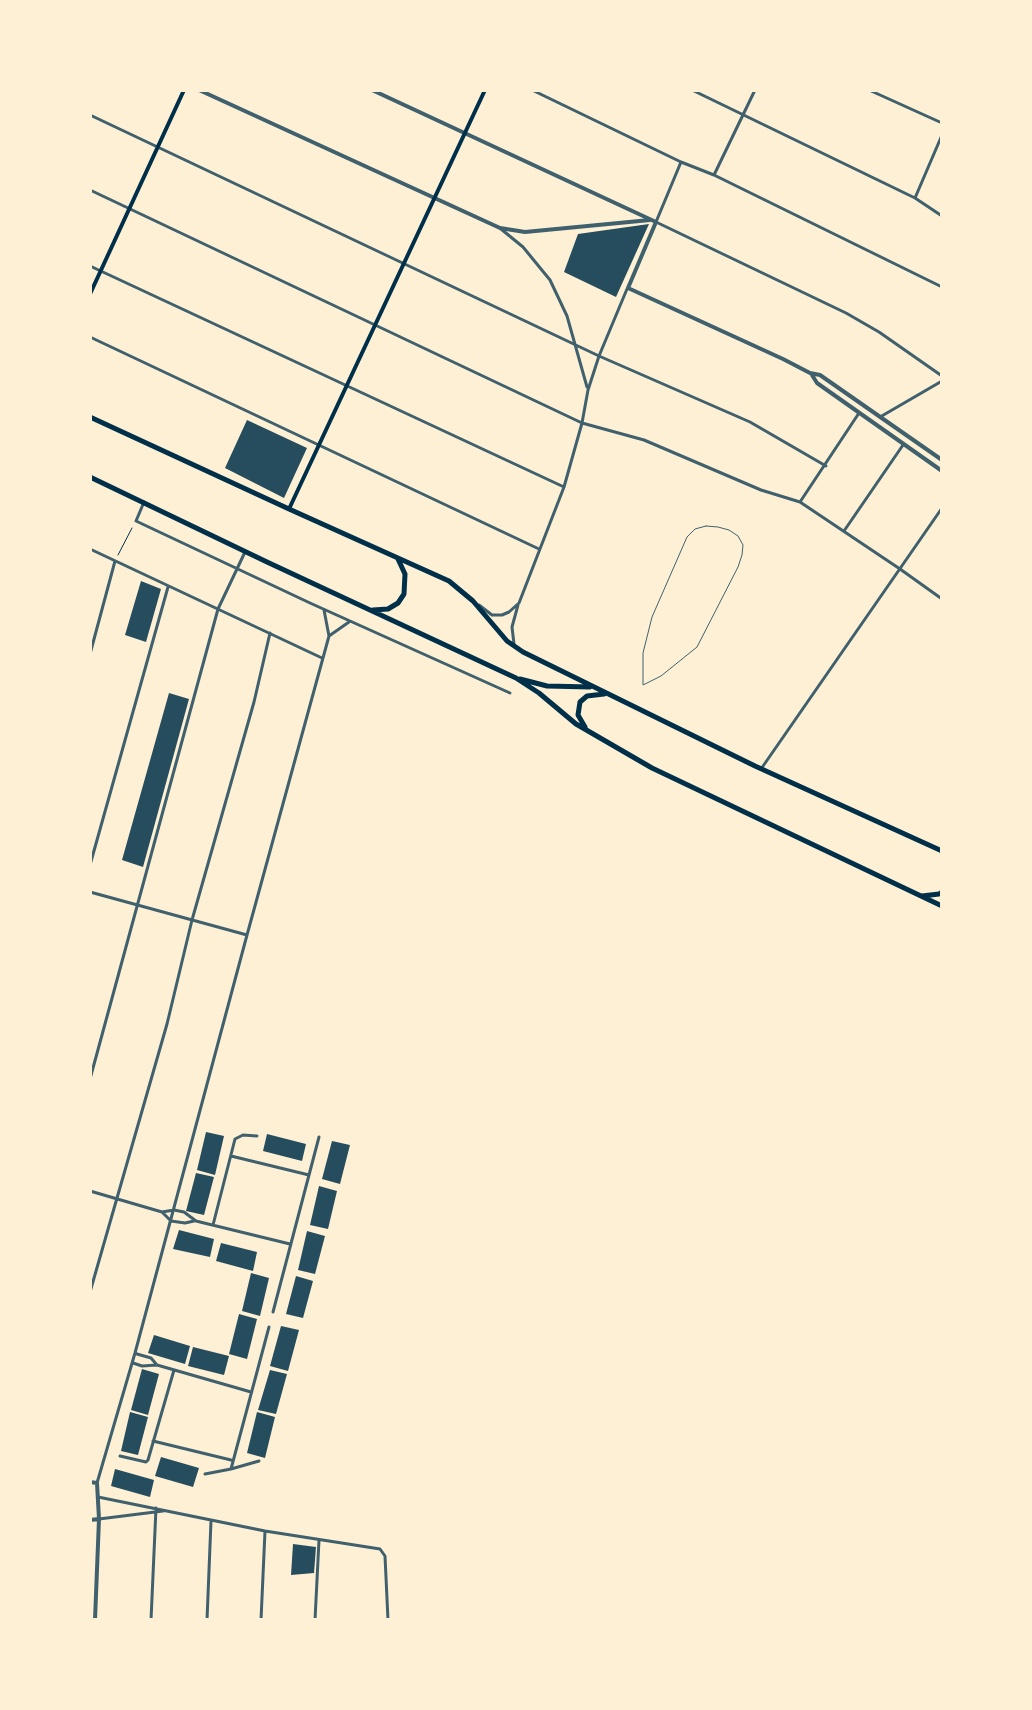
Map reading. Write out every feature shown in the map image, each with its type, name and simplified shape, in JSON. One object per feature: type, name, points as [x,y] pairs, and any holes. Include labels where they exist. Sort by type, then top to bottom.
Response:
[{"type":"highway","points":[[90,417],[449,581],[473,601],[515,648],[761,769],[941,851]]},
{"type":"highway","points":[[90,477],[516,678],[589,733],[652,768],[942,906]]},
{"type":"highway","points":[[368,609],[388,609],[398,603],[404,594],[405,574],[397,557]]},
{"type":"highway","points":[[516,678],[547,686],[595,687]]},
{"type":"highway","points":[[589,733],[579,718],[580,702],[591,695],[609,694]]},
{"type":"highway","points":[[921,896],[942,892]]},
{"type":"main road","points":[[90,294],[184,90]]},
{"type":"main road","points":[[289,509],[485,90]]},
{"type":"street","points":[[199,90],[500,228],[523,247],[550,280],[567,316],[588,390]]},
{"type":"street","points":[[372,90],[846,313],[928,365],[942,379],[880,417]]},
{"type":"street","points":[[532,90],[942,287]]},
{"type":"street","points":[[692,90],[915,198],[942,216]]},
{"type":"street","points":[[714,175],[755,90]]},
{"type":"street","points":[[869,90],[942,123]]},
{"type":"street","points":[[90,115],[599,356],[750,422],[826,466]]},
{"type":"street","points":[[915,198],[942,135]]},
{"type":"street","points":[[515,648],[512,627],[564,487],[599,356],[653,221],[681,162]]},
{"type":"street","points":[[90,190],[582,423],[644,440],[761,490],[800,502],[942,599]]},
{"type":"street","points":[[500,228],[525,232],[653,221]]},
{"type":"street","points":[[90,266],[564,487]]},
{"type":"street","points":[[628,288],[820,375],[942,460]]},
{"type":"street","points":[[90,337],[539,549]]},
{"type":"street","points":[[810,373],[817,383],[942,471]]},
{"type":"street","points":[[800,502],[859,413]]},
{"type":"street","points":[[844,531],[904,444]]},
{"type":"street","points":[[144,502],[136,521],[510,693]]},
{"type":"street","points":[[761,769],[942,508]]},
{"type":"street","points":[[90,549],[323,659]]},
{"type":"street","points":[[90,1079],[218,609],[245,552]]},
{"type":"street","points":[[90,654],[115,561]]},
{"type":"street","points":[[90,865],[168,587]]},
{"type":"street","points":[[473,601],[492,615],[502,615],[519,603]]},
{"type":"street","points":[[95,1620],[99,1519],[97,1483],[133,1363],[329,636],[324,610]]},
{"type":"street","points":[[329,636],[350,621]]},
{"type":"street","points":[[90,1292],[167,1024],[270,633]]},
{"type":"street","points":[[90,892],[247,935]]},
{"type":"street","points":[[213,1225],[235,1139],[239,1136],[257,1136]]},
{"type":"street","points":[[273,1312],[319,1137]]},
{"type":"street","points":[[231,1156],[309,1175]]},
{"type":"street","points":[[90,1191],[162,1212],[174,1210],[188,1214],[196,1221]]},
{"type":"street","points":[[162,1212],[171,1221],[196,1221],[290,1244]]},
{"type":"street","points":[[231,1469],[269,1327]]},
{"type":"street","points":[[135,1353],[151,1358],[157,1365]]},
{"type":"street","points":[[133,1363],[157,1365],[251,1392]]},
{"type":"street","points":[[120,1456],[147,1462],[174,1370]]},
{"type":"street","points":[[153,1441],[233,1461]]},
{"type":"street","points":[[205,1474],[259,1461]]},
{"type":"street","points":[[90,1482],[97,1483]]},
{"type":"street","points":[[98,1497],[265,1531],[376,1548],[383,1551],[386,1565],[388,1620]]},
{"type":"street","points":[[90,1520],[156,1510]]},
{"type":"street","points":[[151,1620],[156,1510]]},
{"type":"street","points":[[207,1620],[211,1521]]},
{"type":"street","points":[[261,1620],[265,1531]]},
{"type":"street","points":[[315,1620],[319,1540]]},
{"type":"lane","points":[[706,526],[729,530],[738,536],[743,545],[742,555],[697,647],[661,676],[643,685],[643,653],[652,617],[687,537],[695,529],[706,526]]},
{"type":"path","points":[[115,561],[136,521]]},
{"type":"building","points":[[649,224],[616,297],[564,272],[578,234]]},
{"type":"building","points":[[247,420],[307,448],[284,498],[225,468]]},
{"type":"building","points":[[141,581],[161,589],[146,642],[125,635]]},
{"type":"building","points":[[169,693],[189,699],[143,867],[122,860]]},
{"type":"building","points":[[206,1132],[224,1136],[215,1175],[197,1170]]},
{"type":"building","points":[[267,1134],[306,1144],[302,1161],[263,1151]]},
{"type":"building","points":[[332,1141],[350,1145],[340,1184],[322,1179]]},
{"type":"building","points":[[196,1173],[214,1177],[204,1215],[186,1211]]},
{"type":"building","points":[[319,1186],[337,1191],[328,1229],[310,1225]]},
{"type":"building","points":[[179,1230],[214,1239],[210,1257],[173,1249]]},
{"type":"building","points":[[307,1231],[325,1236],[315,1274],[298,1270]]},
{"type":"building","points":[[221,1243],[257,1252],[253,1271],[216,1261]]},
{"type":"building","points":[[251,1273],[269,1278],[260,1316],[242,1311]]},
{"type":"building","points":[[296,1276],[313,1281],[303,1318],[286,1314]]},
{"type":"building","points":[[239,1314],[257,1319],[247,1359],[229,1354]]},
{"type":"building","points":[[281,1326],[299,1330],[288,1371],[270,1366]]},
{"type":"building","points":[[154,1335],[190,1346],[185,1364],[148,1353]]},
{"type":"building","points":[[193,1347],[229,1356],[224,1375],[188,1366]]},
{"type":"building","points":[[142,1369],[159,1374],[148,1415],[131,1410]]},
{"type":"building","points":[[270,1370],[287,1374],[276,1414],[258,1410]]},
{"type":"building","points":[[130,1412],[148,1417],[138,1455],[121,1451]]},
{"type":"building","points":[[257,1412],[275,1417],[265,1458],[247,1453]]},
{"type":"building","points":[[161,1457],[199,1468],[193,1487],[155,1476]]},
{"type":"building","points":[[115,1469],[154,1480],[150,1497],[111,1486]]},
{"type":"building","points":[[293,1544],[316,1547],[314,1573],[291,1575]]}]
